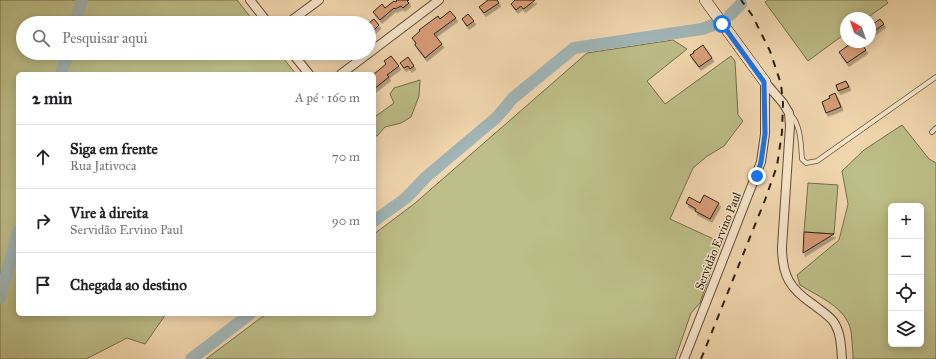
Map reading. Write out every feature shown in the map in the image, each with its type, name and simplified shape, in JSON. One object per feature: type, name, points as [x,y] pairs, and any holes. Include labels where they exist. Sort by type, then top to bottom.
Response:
[{"type":"street","points":[[250,0],[263,16]]},
{"type":"street","points":[[297,16],[319,0]]},
{"type":"street","points":[[376,48],[439,0]]},
{"type":"street","points":[[705,0],[764,82],[783,103],[789,113],[789,154],[782,247],[784,271],[794,290],[833,321],[839,334],[842,359]]},
{"type":"street","points":[[298,60],[307,72]]},
{"type":"street","points":[[344,72],[360,60]]},
{"type":"street","name":"Servidão Ervino Paul","points":[[684,359],[761,162],[765,134],[764,82]]},
{"type":"lane","points":[[789,113],[797,126],[802,159],[806,163],[811,163],[817,161],[936,77]]},
{"type":"lane","points":[[932,132],[936,128]]},
{"type":"green space","points":[[0,0],[237,0],[250,16],[16,16],[16,60],[285,60],[294,72],[16,72],[16,316],[165,316],[145,344],[127,338],[86,359],[0,359]]},
{"type":"green space","points":[[768,0],[886,0],[888,3],[875,12],[840,12],[840,37],[808,61],[765,2]]},
{"type":"green space","points":[[673,40],[687,49],[647,81],[665,104],[731,56],[735,61],[738,115],[743,121],[724,146],[706,157],[693,168],[670,219],[718,241],[720,245],[700,303],[691,313],[675,359],[206,359],[263,316],[376,316],[376,232],[414,204],[587,53]]},
{"type":"green space","points":[[420,80],[419,96],[411,117],[401,123],[385,127],[376,136],[376,116],[394,103],[390,94],[394,88]]},
{"type":"green space","points":[[902,125],[929,159],[936,163],[936,359],[853,359],[851,331],[844,315],[823,298],[800,285],[797,275],[839,240],[848,204],[842,171],[864,150]]},
{"type":"green space","points":[[808,183],[838,185],[834,234],[804,232]]},
{"type":"building","points":[[396,0],[409,0],[407,1],[409,3],[403,8],[401,6],[395,9],[394,8],[380,20],[373,12],[382,4],[385,8],[394,1],[397,1]]},
{"type":"building","points":[[488,0],[497,0],[499,3],[484,13],[479,7]]},
{"type":"building","points":[[515,0],[535,0],[525,8],[523,9],[521,6],[516,10],[511,4]]},
{"type":"building","points":[[450,11],[456,18],[434,34],[442,44],[425,58],[415,45],[416,43],[412,38],[420,31],[419,30],[438,16],[440,19]]},
{"type":"building","points":[[468,14],[474,21],[467,26],[462,19]]},
{"type":"building","points":[[880,19],[884,24],[876,30],[876,22]]},
{"type":"building","points":[[703,45],[712,58],[699,67],[690,55]]},
{"type":"building","points":[[845,48],[864,48],[866,50],[847,63],[839,52]]},
{"type":"building","points":[[391,56],[399,66],[387,75],[389,77],[376,87],[376,72],[386,64],[384,61]]},
{"type":"building","points":[[408,57],[414,66],[410,69],[408,66],[404,68],[400,63]]},
{"type":"building","points":[[846,81],[849,87],[838,91],[836,85]]},
{"type":"building","points":[[835,93],[841,107],[826,113],[822,102],[830,98],[829,96]]},
{"type":"building","points":[[704,195],[719,203],[710,219],[695,211],[696,209],[686,203],[689,197],[700,203]]},
{"type":"building","points":[[804,232],[834,234],[803,253]]},
{"type":"waterway","points":[[77,16],[82,0]]},
{"type":"waterway","points":[[730,15],[741,4]]},
{"type":"waterway","points":[[376,220],[406,198],[426,177],[497,117],[513,98],[574,48],[702,29],[713,25]]},
{"type":"waterway","points":[[62,72],[65,60]]},
{"type":"waterway","points":[[0,298],[16,238]]},
{"type":"waterway","points":[[191,359],[247,316]]},
{"type":"railway","points":[[701,359],[765,200],[777,166],[782,132],[783,103],[781,84],[770,51],[752,15],[741,0]]},
{"type":"route","points":[[722,24],[764,82],[765,134],[761,162],[757,176]]}]
